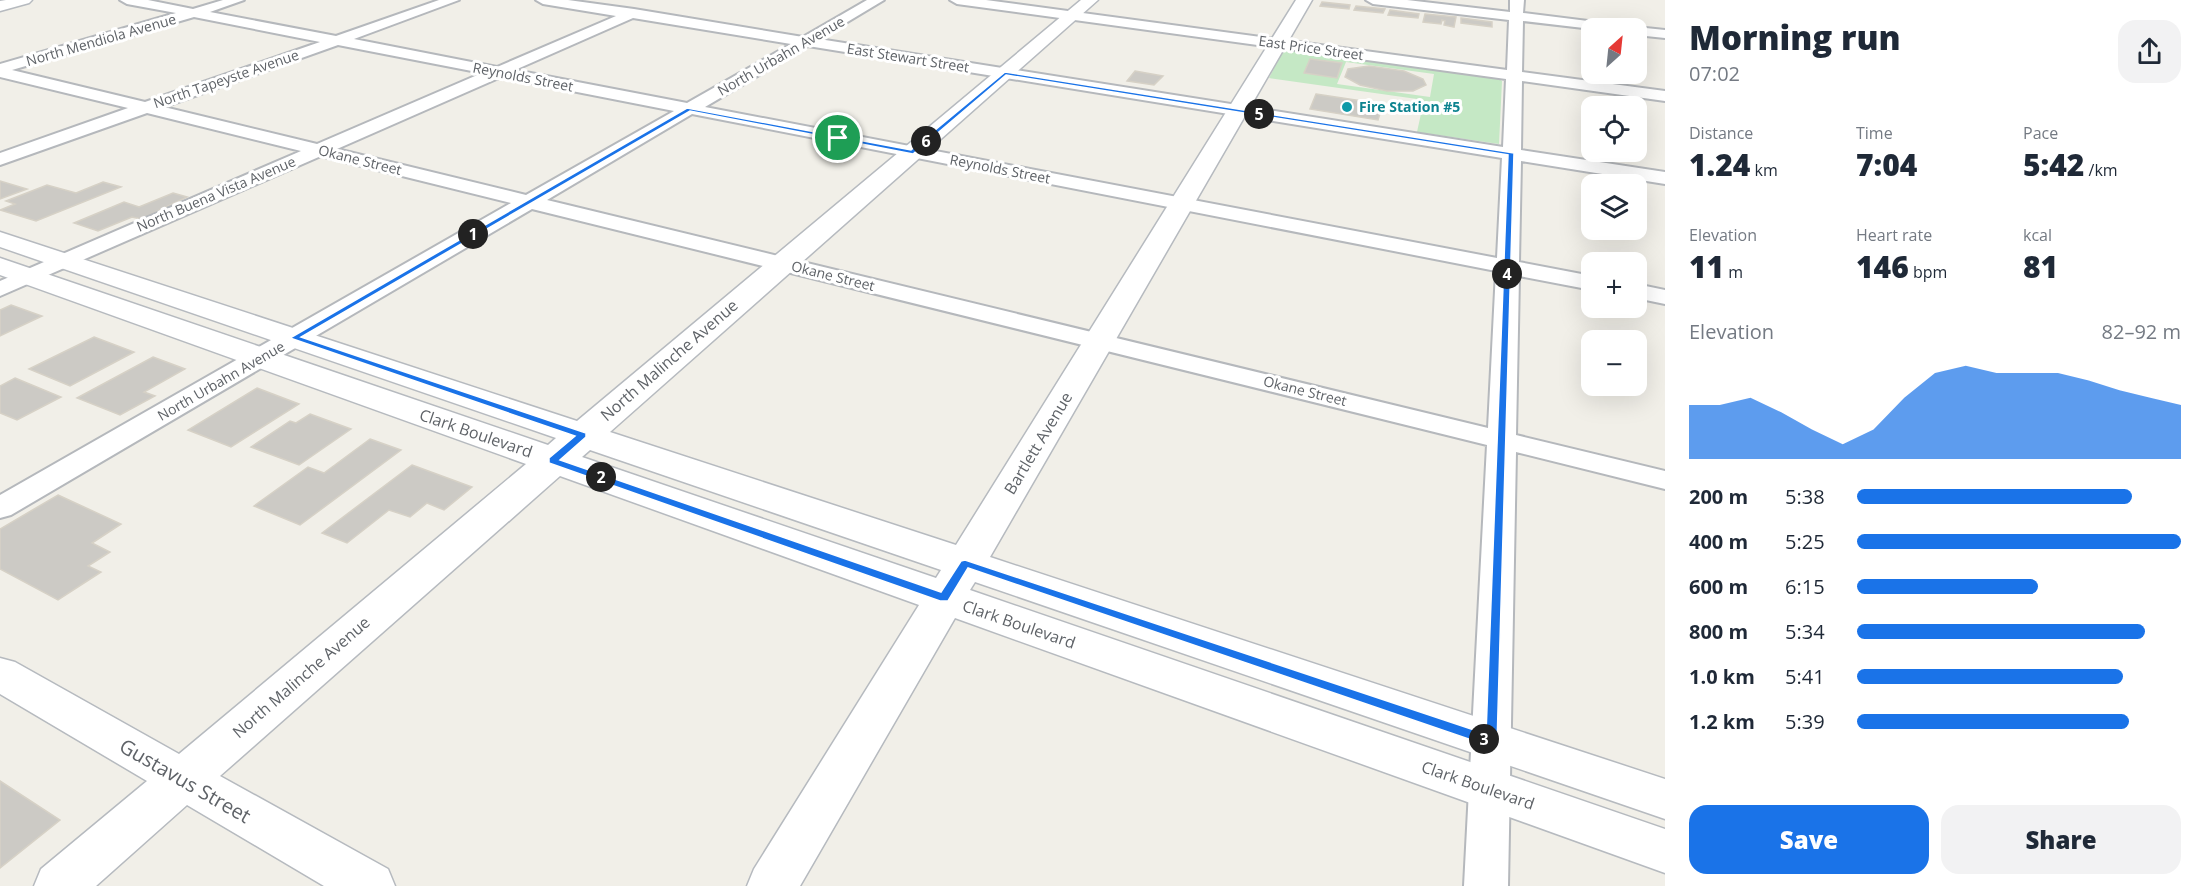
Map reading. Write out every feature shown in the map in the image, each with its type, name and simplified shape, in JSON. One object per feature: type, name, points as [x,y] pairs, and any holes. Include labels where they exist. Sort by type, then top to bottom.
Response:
[{"type":"main road","points":[[0,6],[24,0]]},
{"type":"main road","name":"North Malinche Avenue","points":[[59,886],[1090,0]]},
{"type":"main road","name":"Bartlett Avenue","points":[[772,886],[1304,0]]},
{"type":"main road","name":"Clark Boulevard","points":[[0,239],[1665,800]]},
{"type":"main road","name":"Clark Boulevard","points":[[0,266],[1665,851]]},
{"type":"main road","name":"Gustavus Street","points":[[0,674],[370,886]]},
{"type":"street","name":"Reynolds Street","points":[[127,0],[1581,281]]},
{"type":"street","name":"North Mendiola Avenue","points":[[0,70],[237,0]]},
{"type":"street","name":"North Tapeyste Avenue","points":[[0,159],[452,0]]},
{"type":"street","name":"East Stewart Street","points":[[543,0],[1665,178]]},
{"type":"street","name":"North Buena Vista Avenue","points":[[0,289],[664,0]]},
{"type":"street","name":"North Urbahn Avenue","points":[[0,508],[878,0]]},
{"type":"street","name":"East Price Street","points":[[957,0],[1665,96]]},
{"type":"street","points":[[1373,0],[1517,8],[1581,21]]},
{"type":"street","points":[[1486,886],[1517,8]]},
{"type":"street","points":[[1647,32],[1665,34]]},
{"type":"street","name":"Okane Street","points":[[0,70],[1665,480]]},
{"type":"street","points":[[1647,293],[1665,297]]},
{"type":"green space","points":[[1288,49],[1498,78],[1502,81],[1499,144],[1417,132],[1424,100],[1269,78],[1283,51]],"holes":[[[1346,62],[1434,74],[1430,97],[1337,84]]]},
{"type":"building","points":[[1322,2],[1350,5],[1349,9],[1320,6]]},
{"type":"building","points":[[1356,6],[1385,9],[1383,13],[1354,10]]},
{"type":"building","points":[[1390,10],[1419,14],[1418,18],[1388,15]]},
{"type":"building","points":[[1425,14],[1456,17],[1454,27],[1444,25],[1445,21],[1442,20],[1441,24],[1423,22]]},
{"type":"building","points":[[1461,18],[1492,22],[1492,27],[1461,23]]},
{"type":"building","points":[[1310,59],[1342,63],[1337,78],[1304,73]]},
{"type":"building","points":[[1369,66],[1404,71],[1423,79],[1426,85],[1413,91],[1387,91],[1360,85],[1345,77],[1348,69]]},
{"type":"building","points":[[1135,71],[1163,76],[1154,85],[1127,81]]},
{"type":"building","name":"Fire Station #5","points":[[1316,94],[1383,104],[1378,120],[1310,109]]},
{"type":"building","points":[[0,181],[27,189],[0,199]]},
{"type":"building","points":[[103,182],[121,187],[36,221],[0,210],[15,204],[6,201],[47,185],[76,193]]},
{"type":"building","points":[[173,193],[187,197],[141,219],[132,217],[98,231],[74,223],[124,202],[139,207]]},
{"type":"building","points":[[11,305],[42,316],[0,336],[0,310]]},
{"type":"building","points":[[94,337],[134,352],[70,386],[29,369]]},
{"type":"building","points":[[153,357],[185,369],[144,392],[155,396],[120,415],[77,398]]},
{"type":"building","points":[[15,378],[61,397],[17,420],[0,413],[0,386]]},
{"type":"building","points":[[257,388],[299,404],[231,447],[188,430]]},
{"type":"building","points":[[310,414],[351,429],[299,465],[251,447],[290,421],[296,423]]},
{"type":"building","points":[[370,439],[401,450],[300,525],[254,506],[308,467],[324,473]]},
{"type":"building","points":[[412,465],[472,487],[444,510],[427,503],[410,517],[389,510],[347,543],[322,533]]},
{"type":"building","points":[[58,495],[121,524],[92,543],[110,552],[88,566],[101,572],[58,600],[0,569],[0,529]]},
{"type":"building","points":[[0,781],[60,820],[0,868]]},
{"type":"place","name":"Fire Station #5","points":[[1347,107]]},
{"type":"route","points":[[1005,73],[1511,154],[1492,741],[965,563],[944,598],[553,460],[582,435],[294,338],[689,109],[838,138],[913,152],[1005,73]]}]
